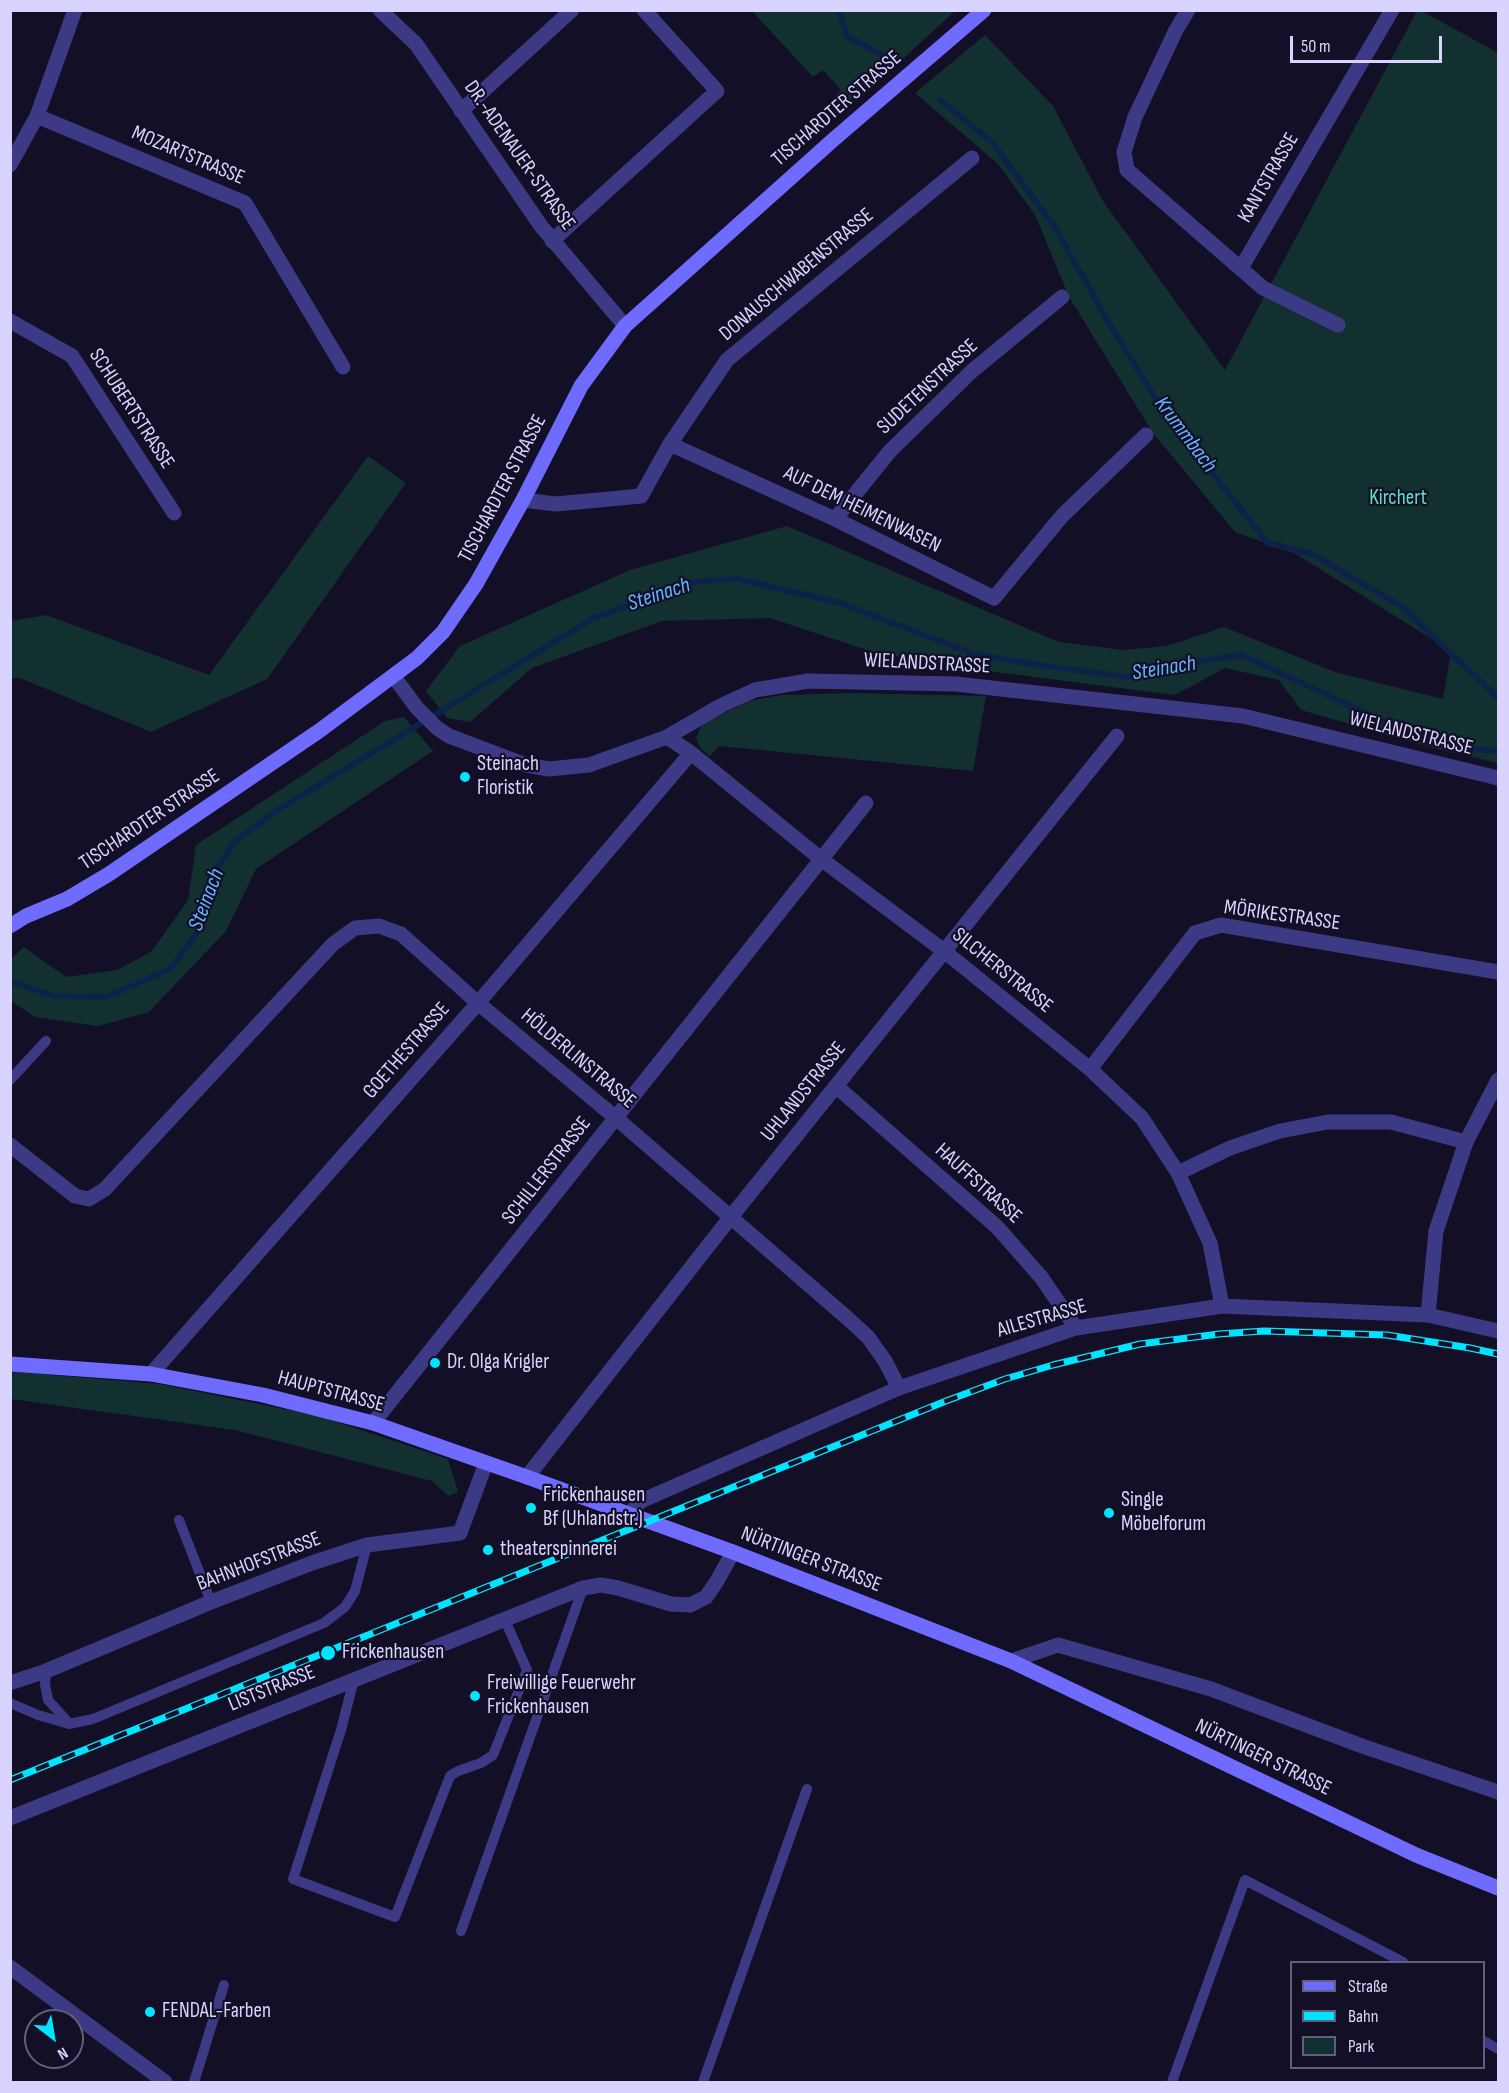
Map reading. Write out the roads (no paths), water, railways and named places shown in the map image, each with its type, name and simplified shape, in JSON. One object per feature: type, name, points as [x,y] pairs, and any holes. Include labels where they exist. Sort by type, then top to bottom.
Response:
[{"type":"main road","name":"TISCHARDTER STRASSE","points":[[10,926],[26,916],[66,899],[109,874],[394,677],[417,658],[443,632],[476,584],[523,500],[581,386],[625,326],[832,140],[984,10]]},
{"type":"main road","name":"HAUPTSTRASSE","points":[[10,1364],[151,1374],[263,1395],[373,1423],[629,1514]]},
{"type":"main road","name":"NÜRTINGER STRASSE","points":[[629,1514],[733,1552],[1011,1661],[1416,1855],[1498,1888]]},
{"type":"street","points":[[10,165],[37,116],[75,10]]},
{"type":"street","name":"DR.-ADENAUER-STRASSE","points":[[380,10],[416,44],[552,241],[625,326]]},
{"type":"street","points":[[461,111],[573,10]]},
{"type":"street","points":[[552,241],[717,91],[644,10]]},
{"type":"street","points":[[1188,10],[1176,30],[1135,117],[1124,152],[1127,170],[1263,288],[1338,325]]},
{"type":"street","name":"KANTSTRASSE","points":[[1241,268],[1392,10]]},
{"type":"street","name":"MOZARTSTRASSE","points":[[37,116],[245,203],[343,368]]},
{"type":"street","name":"DONAUSCHWABENSTRASSE","points":[[670,444],[727,360],[972,158]]},
{"type":"street","name":"SUDETENSTRASSE","points":[[835,519],[890,451],[906,435],[972,371],[1062,297]]},
{"type":"street","name":"SCHUBERTSTRASSE","points":[[10,321],[72,356],[174,513]]},
{"type":"street","name":"AUF DEM HEIMENWASEN","points":[[670,444],[835,519],[994,598],[1062,516],[1146,435]]},
{"type":"street","points":[[523,500],[556,504],[641,496],[670,444]]},
{"type":"street","name":"WIELANDSTRASSE","points":[[394,677],[417,708],[437,728],[449,736],[526,765],[549,769],[589,765],[667,737],[722,705],[755,690],[808,681],[956,684],[1243,716],[1498,778]]},
{"type":"street","name":"UHLANDSTRASSE","points":[[527,1477],[730,1218],[1117,736]]},
{"type":"street","name":"SILCHERSTRASSE","points":[[667,737],[691,753],[821,859],[944,951],[1090,1069],[1142,1118],[1178,1173],[1210,1243],[1222,1306]]},
{"type":"street","name":"GOETHESTRASSE","points":[[151,1374],[478,1003],[691,753]]},
{"type":"street","name":"SCHILLERSTRASSE","points":[[373,1423],[866,803]]},
{"type":"street","name":"MÖRIKESTRASSE","points":[[1090,1069],[1195,933],[1221,925],[1498,972]]},
{"type":"street","name":"HÖLDERLINSTRASSE","points":[[10,1145],[75,1196],[89,1199],[105,1189],[333,944],[355,928],[379,926],[401,934],[478,1003],[616,1118],[845,1316],[868,1337],[885,1361],[899,1388]]},
{"type":"street","points":[[1428,1315],[1436,1231],[1466,1142],[1498,1080]]},
{"type":"street","name":"HAUFFSTRASSE","points":[[836,1086],[998,1227],[1041,1277],[1076,1328]]},
{"type":"street","points":[[1178,1173],[1250,1141],[1280,1131],[1328,1122],[1391,1122],[1466,1142]]},
{"type":"street","name":"AILESTRASSE","points":[[629,1514],[641,1501],[899,1388],[1076,1328],[1222,1306],[1428,1315],[1498,1331]]},
{"type":"street","name":"BAHNHOFSTRASSE","points":[[10,1683],[46,1671],[312,1563],[368,1545],[460,1533],[486,1463]]},
{"type":"street","name":"LISTSTRASSE","points":[[10,1818],[583,1588],[601,1585],[671,1604],[690,1605],[706,1597],[733,1552]]},
{"type":"street","name":"NÜRTINGER STRASSE","points":[[1011,1661],[1058,1646],[1211,1689],[1362,1746],[1498,1792]]},
{"type":"street","points":[[10,1967],[165,2082]]},
{"type":"lane","points":[[10,1080],[46,1041]]},
{"type":"lane","points":[[179,1520],[212,1602]]},
{"type":"lane","points":[[10,1702],[38,1715],[69,1724],[93,1719],[324,1623],[345,1607],[355,1591],[368,1545]]},
{"type":"lane","points":[[461,1931],[583,1588]]},
{"type":"lane","points":[[354,1679],[341,1730],[293,1879],[395,1917],[450,1776],[481,1763],[493,1755],[527,1670],[505,1620]]},
{"type":"lane","points":[[46,1671],[45,1684],[48,1700],[69,1724]]},
{"type":"lane","points":[[703,2082],[807,1789]]},
{"type":"lane","points":[[1172,2082],[1245,1880],[1401,1961]]},
{"type":"lane","points":[[194,2082],[225,1985]]},
{"type":"waterway","name":"Krummbach","points":[[839,10],[847,36],[895,62]]},
{"type":"waterway","name":"Krummbach","points":[[940,100],[992,142],[1054,226],[1109,323],[1165,414],[1268,543],[1312,554],[1401,606],[1498,698]]},
{"type":"waterway","name":"Steinach","points":[[10,981],[53,996],[107,997],[171,968],[201,927],[215,871],[235,841],[276,811],[594,618],[691,582],[738,579],[840,603],[974,654],[1127,677],[1193,662],[1243,655],[1409,734],[1464,748],[1498,751]]},
{"type":"railway","points":[[10,1780],[946,1401],[1005,1379],[1053,1365],[1140,1344],[1264,1331],[1387,1335],[1498,1354]]},
{"type":"place","name":"Steinach Floristik","points":[[465,777]]},
{"type":"place","name":"Dr. Olga Krigler","points":[[435,1363]]},
{"type":"place","name":"Frickenhausen Bf (Uhlandstr.)","points":[[531,1508]]},
{"type":"place","name":"Single Möbelforum","points":[[1109,1513]]},
{"type":"place","name":"theaterspinnerei","points":[[488,1550]]},
{"type":"place","name":"Frickenhausen","points":[[328,1653]]},
{"type":"place","name":"Freiwillige Feuerwehr Frickenhausen","points":[[475,1696]]},
{"type":"place","name":"FENDAL-Farben","points":[[150,2012]]},
{"type":"park label","name":"Kirchert","points":[[1398,499]]}]
